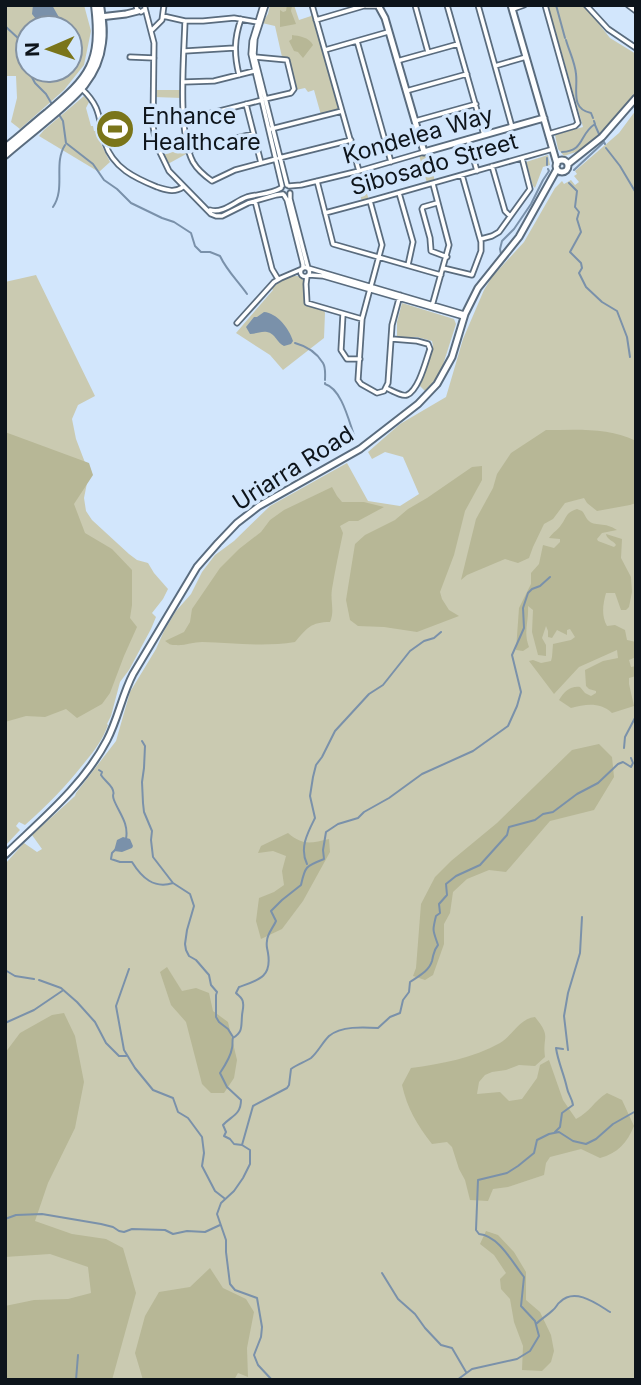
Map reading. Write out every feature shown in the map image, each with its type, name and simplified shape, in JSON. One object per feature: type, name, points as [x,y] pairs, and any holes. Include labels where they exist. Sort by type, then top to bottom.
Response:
[{"type":"main road","points":[[5,155],[72,95],[95,68],[103,33],[98,5]]},
{"type":"main road","points":[[5,148],[44,119]]},
{"type":"street","points":[[152,30],[160,23],[164,5]]},
{"type":"street","points":[[264,5],[251,47],[290,199],[305,268],[307,303],[362,319]]},
{"type":"street","points":[[256,71],[255,39],[264,5]]},
{"type":"street","points":[[312,5],[359,171]]},
{"type":"street","points":[[346,5],[348,11]]},
{"type":"street","points":[[415,5],[428,52]]},
{"type":"street","points":[[447,5],[484,135]]},
{"type":"street","points":[[478,5],[512,127]]},
{"type":"street","points":[[524,5],[512,7],[548,134],[561,165]]},
{"type":"street","points":[[545,5],[578,123],[548,134]]},
{"type":"street","points":[[586,5],[608,30],[636,48]]},
{"type":"street","points":[[628,5],[636,12]]},
{"type":"street","points":[[316,20],[367,6],[380,6],[424,152]]},
{"type":"street","points":[[99,16],[128,14],[138,8],[144,10],[145,7],[152,30],[154,58],[154,135],[159,153],[183,186],[208,209],[219,214],[274,195],[284,195]]},
{"type":"street","points":[[138,8],[147,17]]},
{"type":"street","points":[[163,16],[185,21],[241,19],[257,22]]},
{"type":"street","points":[[239,75],[234,48],[241,19]]},
{"type":"street","points":[[185,21],[184,116],[189,150],[195,166],[212,181],[235,170],[351,140]]},
{"type":"street","points":[[325,50],[388,32]]},
{"type":"street","points":[[356,41],[391,162]]},
{"type":"street","points":[[397,61],[458,44]]},
{"type":"street","points":[[185,51],[234,48]]},
{"type":"street","points":[[131,57],[154,58]]},
{"type":"street","points":[[153,116],[204,115],[291,93],[294,89],[286,60],[255,57]]},
{"type":"street","points":[[495,66],[526,57]]},
{"type":"street","points":[[184,82],[210,82],[256,71]]},
{"type":"street","points":[[406,91],[467,74]]},
{"type":"street","points":[[80,87],[97,106],[107,148],[120,167],[137,179],[166,190],[175,191],[183,186]]},
{"type":"street","name":"Uriarra Road","points":[[5,855],[58,804],[107,741],[125,688],[197,567],[218,543],[258,506],[350,455],[428,395],[446,372],[465,316],[478,288],[519,237],[561,165],[603,137],[636,97]]},
{"type":"street","points":[[246,104],[261,163]]},
{"type":"street","points":[[415,121],[476,104]]},
{"type":"street","points":[[271,129],[342,111]]},
{"type":"street","name":"Kondelea Way","points":[[287,188],[359,171],[544,118]]},
{"type":"street","points":[[189,150],[253,134]]},
{"type":"street","points":[[468,139],[477,171]]},
{"type":"street","name":"Sibosado Street","points":[[325,213],[553,150]]},
{"type":"street","points":[[481,239],[497,234],[530,188],[522,158]]},
{"type":"street","points":[[492,166],[505,211],[510,217]]},
{"type":"street","points":[[443,268],[473,275],[481,251],[481,239],[462,175]]},
{"type":"street","points":[[317,181],[333,244],[441,275]]},
{"type":"street","points":[[432,184],[449,242],[433,306]]},
{"type":"street","points":[[219,214],[246,198],[287,188]]},
{"type":"street","points":[[287,188],[284,195],[303,264],[310,271],[305,275]]},
{"type":"street","points":[[399,193],[413,242],[408,266]]},
{"type":"street","points":[[256,201],[272,269],[278,279]]},
{"type":"street","points":[[370,201],[382,247],[362,319],[359,382],[377,393],[383,392],[389,377],[392,325],[400,296]]},
{"type":"street","points":[[438,203],[422,209],[431,252],[447,257]]},
{"type":"street","points":[[237,323],[278,279],[305,268],[370,288]]},
{"type":"street","points":[[292,273],[323,276],[465,316]]},
{"type":"street","points":[[343,314],[341,351],[347,359],[360,359]]},
{"type":"street","points":[[386,388],[405,396],[414,389],[430,347],[417,341],[391,339]]},
{"type":"green space","points":[[5,5],[84,5],[91,31],[84,65],[84,14],[14,14],[14,76],[5,76]]},
{"type":"green space","points":[[270,5],[294,5],[299,20],[311,16],[312,13],[338,110],[321,115],[314,90],[296,90],[287,59],[282,57],[275,26],[262,23]]},
{"type":"green space","points":[[287,5],[292,6],[296,24],[280,27],[280,10],[286,11]]},
{"type":"green space","points":[[548,5],[584,5],[610,38],[636,54],[636,92],[582,150],[564,156],[558,149],[555,135],[583,127]]},
{"type":"green space","points":[[292,35],[301,36],[313,45],[303,58],[294,51],[289,41]]},
{"type":"green space","points":[[16,84],[69,84],[20,129],[11,122],[17,98]]},
{"type":"green space","points":[[155,90],[182,90],[182,98],[154,97]]},
{"type":"green space","points":[[84,96],[89,102],[86,108],[91,126],[94,131],[99,131],[101,144],[110,162],[99,172],[39,136]]},
{"type":"green space","points":[[636,110],[636,1380],[5,1380],[5,864],[24,843],[37,852],[42,849],[32,835],[75,796],[116,741],[130,692],[176,611],[191,594],[202,572],[215,555],[234,541],[270,506],[347,463],[368,501],[400,506],[419,494],[403,457],[385,452],[372,459],[368,452],[400,424],[446,397],[463,339],[492,277],[524,242],[555,188],[562,181],[564,184],[571,180],[575,185],[579,182],[574,176],[577,174],[575,171],[619,133]]},
{"type":"green space","points":[[187,148],[188,153],[166,165],[162,155]]},
{"type":"green space","points":[[427,153],[435,181],[427,183],[419,155]]},
{"type":"green space","points":[[548,155],[550,165],[543,167],[535,188],[526,162]]},
{"type":"green space","points":[[360,172],[369,200],[362,202],[354,173]]},
{"type":"green space","points":[[36,275],[95,396],[78,405],[72,419],[76,439],[89,473],[84,498],[86,511],[92,520],[129,554],[148,563],[168,589],[152,613],[156,617],[151,629],[120,682],[104,735],[89,758],[49,803],[25,825],[19,822],[16,826],[20,830],[5,846],[5,282]]},
{"type":"green space","points":[[292,276],[299,276],[304,281],[305,304],[324,310],[324,338],[283,370],[270,355],[236,333],[273,290],[271,288]]},
{"type":"green space","points":[[402,303],[454,319],[456,324],[441,371],[426,392],[419,385],[433,346],[432,341],[417,337],[397,337],[397,322]]},
{"type":"green space","points":[[546,430],[604,431],[636,441],[636,503],[597,511],[584,498],[565,503],[553,519],[544,524],[529,558],[518,563],[505,559],[461,580],[476,519],[493,488],[497,474],[511,453]]},
{"type":"green space","points":[[5,432],[89,463],[93,475],[74,504],[85,533],[112,549],[132,570],[130,618],[137,627],[110,693],[102,704],[77,718],[66,709],[45,717],[26,716],[5,722]]},
{"type":"green space","points":[[482,466],[482,480],[465,511],[454,555],[440,592],[449,610],[459,616],[417,632],[358,626],[350,620],[346,600],[355,544],[472,467]]},
{"type":"green space","points":[[332,487],[342,502],[364,502],[384,507],[358,521],[349,521],[340,526],[343,533],[332,589],[330,622],[314,625],[295,642],[202,642],[171,645],[165,641],[184,632],[190,622],[192,609],[220,568],[261,532],[270,520],[284,510]]},
{"type":"green space","points":[[577,509],[591,522],[617,530],[602,533],[597,539],[614,547],[616,545],[606,534],[622,539],[621,558],[631,577],[632,592],[626,610],[621,610],[615,593],[606,593],[603,605],[607,626],[615,625],[625,630],[627,640],[636,642],[636,657],[629,660],[631,667],[636,666],[636,676],[629,678],[634,706],[612,713],[593,705],[571,708],[559,700],[573,687],[580,687],[591,696],[596,693],[586,686],[585,670],[603,661],[618,658],[617,650],[579,667],[554,694],[529,661],[551,661],[553,644],[575,637],[570,629],[567,630],[567,635],[557,630],[552,638],[548,637],[546,626],[542,638],[546,645],[546,656],[538,655],[532,632],[533,610],[528,606],[526,632],[529,647],[523,651],[516,650],[519,608],[531,584],[531,573],[539,564],[543,545],[554,548],[560,542],[560,539],[549,538],[569,513]]},
{"type":"green space","points":[[599,744],[612,757],[614,777],[594,810],[550,821],[506,872],[489,870],[467,879],[453,892],[450,913],[444,924],[444,944],[433,975],[425,980],[413,976],[421,904],[435,877],[497,823],[572,750]]},
{"type":"green space","points":[[288,833],[307,842],[329,839],[330,852],[303,901],[282,929],[261,939],[256,921],[259,898],[284,885],[282,871],[286,856],[273,851],[258,853],[261,846]]},
{"type":"green space","points":[[167,967],[182,991],[196,988],[209,993],[213,1011],[228,1022],[237,1060],[234,1078],[224,1093],[211,1093],[202,1084],[186,1022],[171,1005],[160,972]]},
{"type":"green space","points":[[64,1013],[75,1036],[84,1082],[75,1128],[48,1183],[35,1221],[72,1234],[106,1239],[123,1248],[136,1293],[112,1380],[5,1380],[5,1306],[34,1300],[68,1299],[91,1293],[88,1267],[50,1254],[5,1257],[5,1053],[20,1033],[52,1015]]},
{"type":"green space","points":[[535,1017],[545,1033],[545,1057],[535,1066],[519,1065],[485,1075],[479,1082],[477,1094],[500,1092],[509,1101],[522,1099],[537,1078],[540,1065],[549,1060],[563,1100],[576,1119],[607,1093],[622,1100],[634,1126],[621,1146],[606,1156],[600,1158],[581,1149],[550,1157],[544,1175],[493,1189],[488,1201],[470,1200],[452,1147],[447,1142],[432,1144],[413,1116],[402,1085],[411,1068],[479,1053],[500,1043],[525,1020]]},
{"type":"green space","points":[[486,1231],[498,1235],[514,1252],[526,1272],[526,1300],[540,1312],[551,1335],[554,1351],[551,1362],[542,1371],[522,1370],[523,1346],[514,1322],[510,1299],[501,1289],[500,1279],[506,1273],[494,1255],[480,1244]]},
{"type":"green space","points":[[210,1268],[223,1288],[246,1299],[254,1312],[247,1348],[248,1377],[238,1373],[234,1380],[143,1380],[135,1353],[145,1316],[159,1292],[190,1287]]},
{"type":"water","points":[[33,5],[52,5],[57,14],[32,14]]},
{"type":"water","points":[[264,312],[282,322],[291,336],[291,344],[284,346],[267,332],[250,334],[246,327],[254,317]]},
{"type":"water","points":[[123,837],[130,839],[132,848],[122,852],[114,851],[117,840]]},
{"type":"waterway","points":[[556,5],[565,38]]},
{"type":"waterway","points":[[5,26],[14,34]]},
{"type":"waterway","points":[[566,40],[575,70],[576,98],[580,107],[591,113],[593,118]]},
{"type":"waterway","points":[[36,84],[53,106]]},
{"type":"waterway","points":[[58,113],[63,121],[66,143],[93,164],[104,180],[131,203],[174,222],[191,233],[195,246],[201,252],[220,256],[247,294]]},
{"type":"waterway","points":[[562,152],[575,149],[595,124],[594,121]]},
{"type":"waterway","points":[[595,125],[599,134]]},
{"type":"waterway","points":[[603,140],[605,144]]},
{"type":"waterway","points":[[574,170],[604,142]]},
{"type":"waterway","points":[[53,207],[59,192],[60,160],[65,145]]},
{"type":"waterway","points":[[606,148],[636,193]]},
{"type":"waterway","points":[[547,158],[547,165]]},
{"type":"waterway","points":[[501,254],[502,241],[531,204],[548,169]]},
{"type":"waterway","points":[[569,183],[577,191],[575,207],[579,212],[577,219],[581,232],[570,252],[581,263],[579,273],[586,287],[617,311],[627,337],[630,357]]},
{"type":"waterway","points":[[295,343],[311,350],[321,359],[325,367],[325,380]]},
{"type":"waterway","points":[[325,383],[340,399],[355,438]]},
{"type":"waterway","points":[[233,1038],[241,1029],[243,1006],[242,999],[236,993],[239,987],[262,976],[268,967],[267,938],[276,921],[271,911],[301,885],[307,867],[324,859],[326,832],[338,824],[358,818],[422,774],[473,751],[508,726],[521,692],[512,655],[524,628],[523,608],[528,593],[550,577]]},
{"type":"waterway","points":[[307,864],[304,846],[315,818],[310,796],[313,777],[316,765],[335,731],[369,694],[383,685],[410,651],[441,632]]},
{"type":"waterway","points":[[624,748],[625,737],[636,716]]},
{"type":"waterway","points":[[142,741],[145,746],[143,803],[152,831],[153,857],[173,883],[190,894],[194,906],[187,930],[186,950],[209,975],[211,985],[217,992],[216,1017],[233,1037],[230,1054],[220,1073],[227,1087],[241,1100],[241,1105],[223,1125],[226,1132],[224,1136],[234,1144],[242,1145]]},
{"type":"waterway","points":[[272,1380],[258,1365],[254,1355],[262,1327],[257,1298],[235,1290],[230,1284],[226,1240],[217,1214],[221,1203],[234,1191],[250,1164],[250,1150],[242,1145],[253,1106],[287,1088],[291,1069],[311,1058],[329,1036],[352,1028],[378,1028],[390,1017],[400,1013],[403,1000],[409,992],[410,982],[429,968],[438,945],[434,925],[436,916],[440,913],[439,904],[447,895],[446,884],[456,876],[480,865],[507,835],[509,827],[553,812],[577,794],[598,783],[618,764],[623,762],[631,767],[631,758]]},
{"type":"waterway","points":[[99,770],[113,790],[114,800],[125,823],[126,839]]},
{"type":"waterway","points":[[116,849],[111,859],[132,862],[144,877],[154,883],[173,883]]},
{"type":"waterway","points":[[568,1050],[564,1016],[580,953],[582,917]]},
{"type":"waterway","points":[[129,969],[116,1006],[124,1050],[153,1090],[173,1098],[178,1112],[188,1118],[202,1137],[202,1166],[215,1191],[224,1198]]},
{"type":"waterway","points":[[5,970],[15,976],[34,979]]},
{"type":"waterway","points":[[39,980],[61,988],[95,1022],[106,1043],[119,1056],[126,1056]]},
{"type":"waterway","points":[[5,1023],[34,1010],[62,991]]},
{"type":"waterway","points":[[555,1132],[560,1127],[562,1113],[573,1105],[556,1048],[563,1049]]},
{"type":"waterway","points":[[457,1380],[472,1369],[517,1359],[530,1351],[539,1336],[535,1321],[521,1306],[524,1277],[493,1239],[479,1234],[476,1230],[478,1180],[507,1173],[518,1166],[534,1153],[537,1140],[549,1134],[559,1132],[573,1141],[586,1144],[636,1111]]},
{"type":"waterway","points":[[5,1219],[16,1215],[42,1214],[101,1224],[124,1232],[132,1229],[165,1230],[173,1234],[187,1231],[205,1232],[220,1225]]},
{"type":"waterway","points":[[382,1273],[398,1299],[415,1314],[425,1328],[441,1345],[452,1348],[466,1372]]},
{"type":"waterway","points":[[536,1324],[560,1302],[572,1296],[586,1298],[610,1312]]},
{"type":"waterway","points":[[76,1380],[78,1355]]},
{"type":"place","name":"Enhance Healthcare","points":[[115,129]]}]
